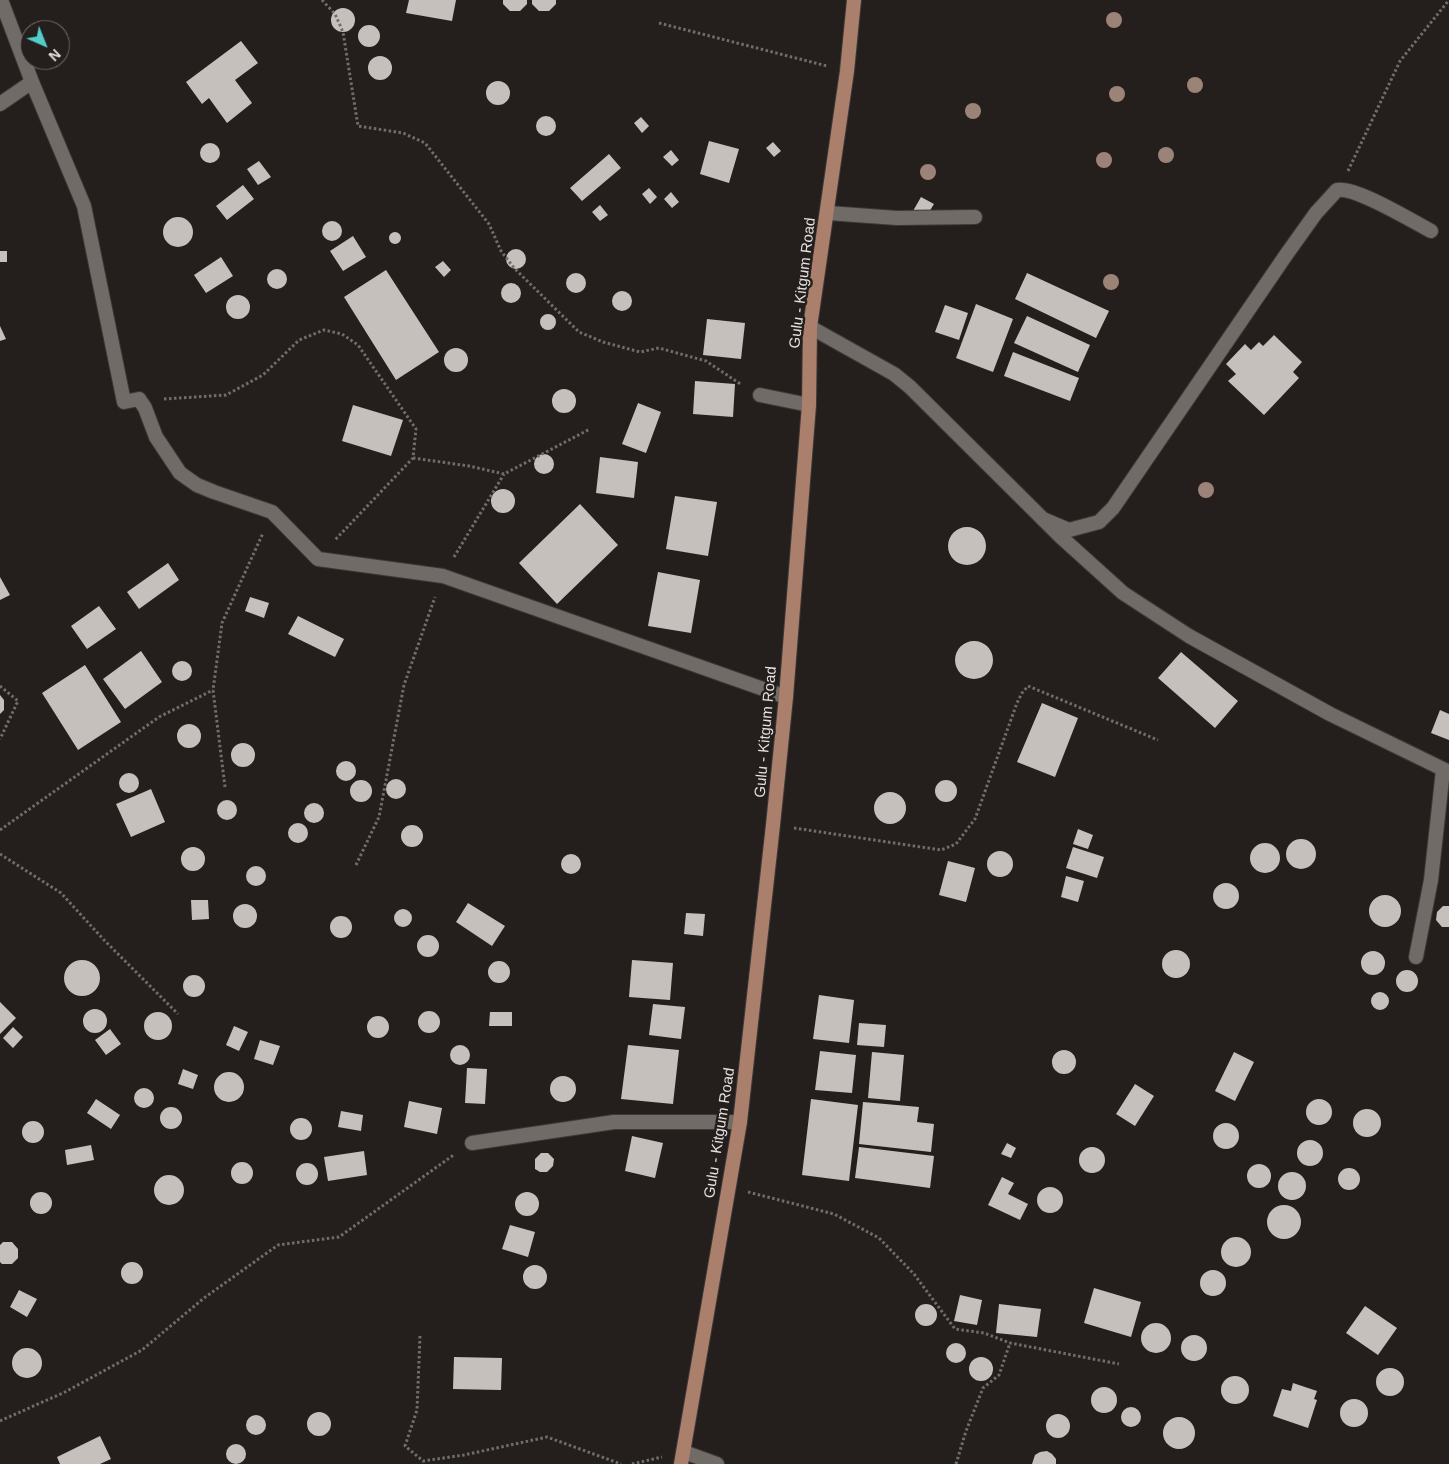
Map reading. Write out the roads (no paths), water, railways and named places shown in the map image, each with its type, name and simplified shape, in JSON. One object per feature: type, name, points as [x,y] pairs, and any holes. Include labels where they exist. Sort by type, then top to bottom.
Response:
[{"type":"main road","name":"Gulu - Kitgum Road","points":[[683,1458],[740,1122],[786,697],[809,405],[810,327],[828,213],[847,71],[854,0]]},
{"type":"street","points":[[1,0],[32,82],[84,206],[124,402],[139,399],[145,408],[156,437],[180,473],[214,492],[272,512],[318,558],[443,576],[638,643],[786,697]]},
{"type":"street","points":[[0,104],[32,82]]},
{"type":"street","points":[[1041,518],[1069,530],[1093,525],[1104,518],[1113,508],[1306,227],[1320,208],[1339,190],[1362,195],[1430,231]]},
{"type":"street","points":[[828,213],[897,218],[975,217]]},
{"type":"street","points":[[810,327],[894,374],[1041,518],[1122,593],[1161,619],[1330,714],[1446,771],[1431,880],[1416,957]]},
{"type":"street","points":[[760,395],[809,405]]},
{"type":"street","points":[[472,1142],[614,1122],[740,1122]]},
{"type":"street","points":[[683,1458],[717,1464]]}]
